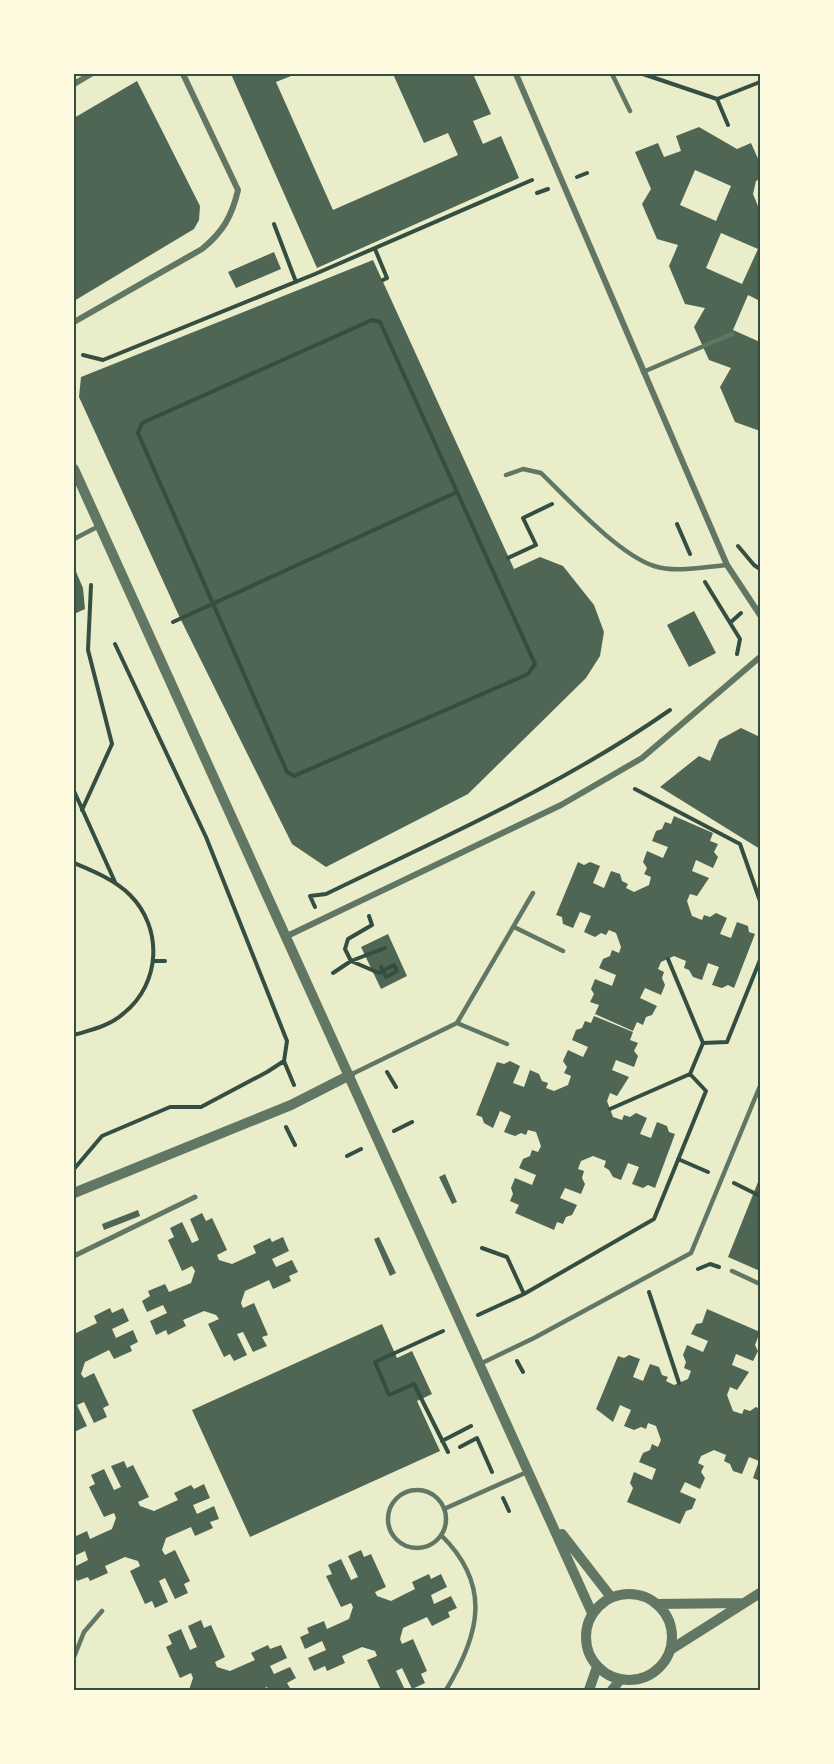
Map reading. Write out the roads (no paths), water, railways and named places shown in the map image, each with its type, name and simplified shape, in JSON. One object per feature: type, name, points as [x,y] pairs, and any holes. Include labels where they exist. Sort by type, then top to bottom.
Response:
[{"type":"street","points":[[74,84],[91,74]]},
{"type":"street","points":[[74,322],[202,249],[216,238],[227,224],[238,190],[183,74]]},
{"type":"street","points":[[516,74],[727,565],[760,615]]},
{"type":"street","points":[[74,469],[592,1613]]},
{"type":"street","points":[[285,938],[561,805],[642,758],[760,657]]},
{"type":"street","points":[[74,1193],[291,1105],[350,1075]]},
{"type":"street","points":[[74,1256],[195,1197]]},
{"type":"street","points":[[550,1520],[611,1598]]},
{"type":"street","points":[[745,1604],[657,1604],[635,1594],[611,1598],[592,1613],[586,1626],[585,1641],[589,1655],[597,1667],[620,1680],[633,1681],[656,1671],[670,1650],[745,1604],[760,1593]]},
{"type":"street","points":[[657,1604],[669,1625],[670,1650]]},
{"type":"street","points":[[589,1690],[597,1667]]},
{"type":"street","points":[[612,1690],[620,1680]]},
{"type":"lane","points":[[612,74],[630,111]]},
{"type":"lane","points":[[643,372],[732,334]]},
{"type":"lane","points":[[506,475],[523,469],[541,473],[630,555],[654,566],[675,569],[727,565]]},
{"type":"lane","points":[[74,539],[99,526]]},
{"type":"lane","points":[[350,1075],[457,1023],[533,893]]},
{"type":"lane","points":[[514,927],[563,951]]},
{"type":"lane","points":[[457,1023],[507,1044]]},
{"type":"lane","points":[[480,1364],[534,1338],[692,1253],[758,1099],[760,1086]]},
{"type":"lane","points":[[732,1271],[760,1284]]},
{"type":"lane","points":[[444,1509],[528,1471]]},
{"type":"lane","points":[[410,1490],[428,1492],[436,1497],[444,1509],[446,1520],[441,1535],[426,1547],[408,1547],[392,1535],[387,1517],[394,1500],[410,1490]]},
{"type":"lane","points":[[441,1535],[456,1550],[471,1578],[477,1602],[477,1614],[458,1672],[447,1690]]},
{"type":"lane","points":[[74,1657],[84,1632],[102,1611]]}]
